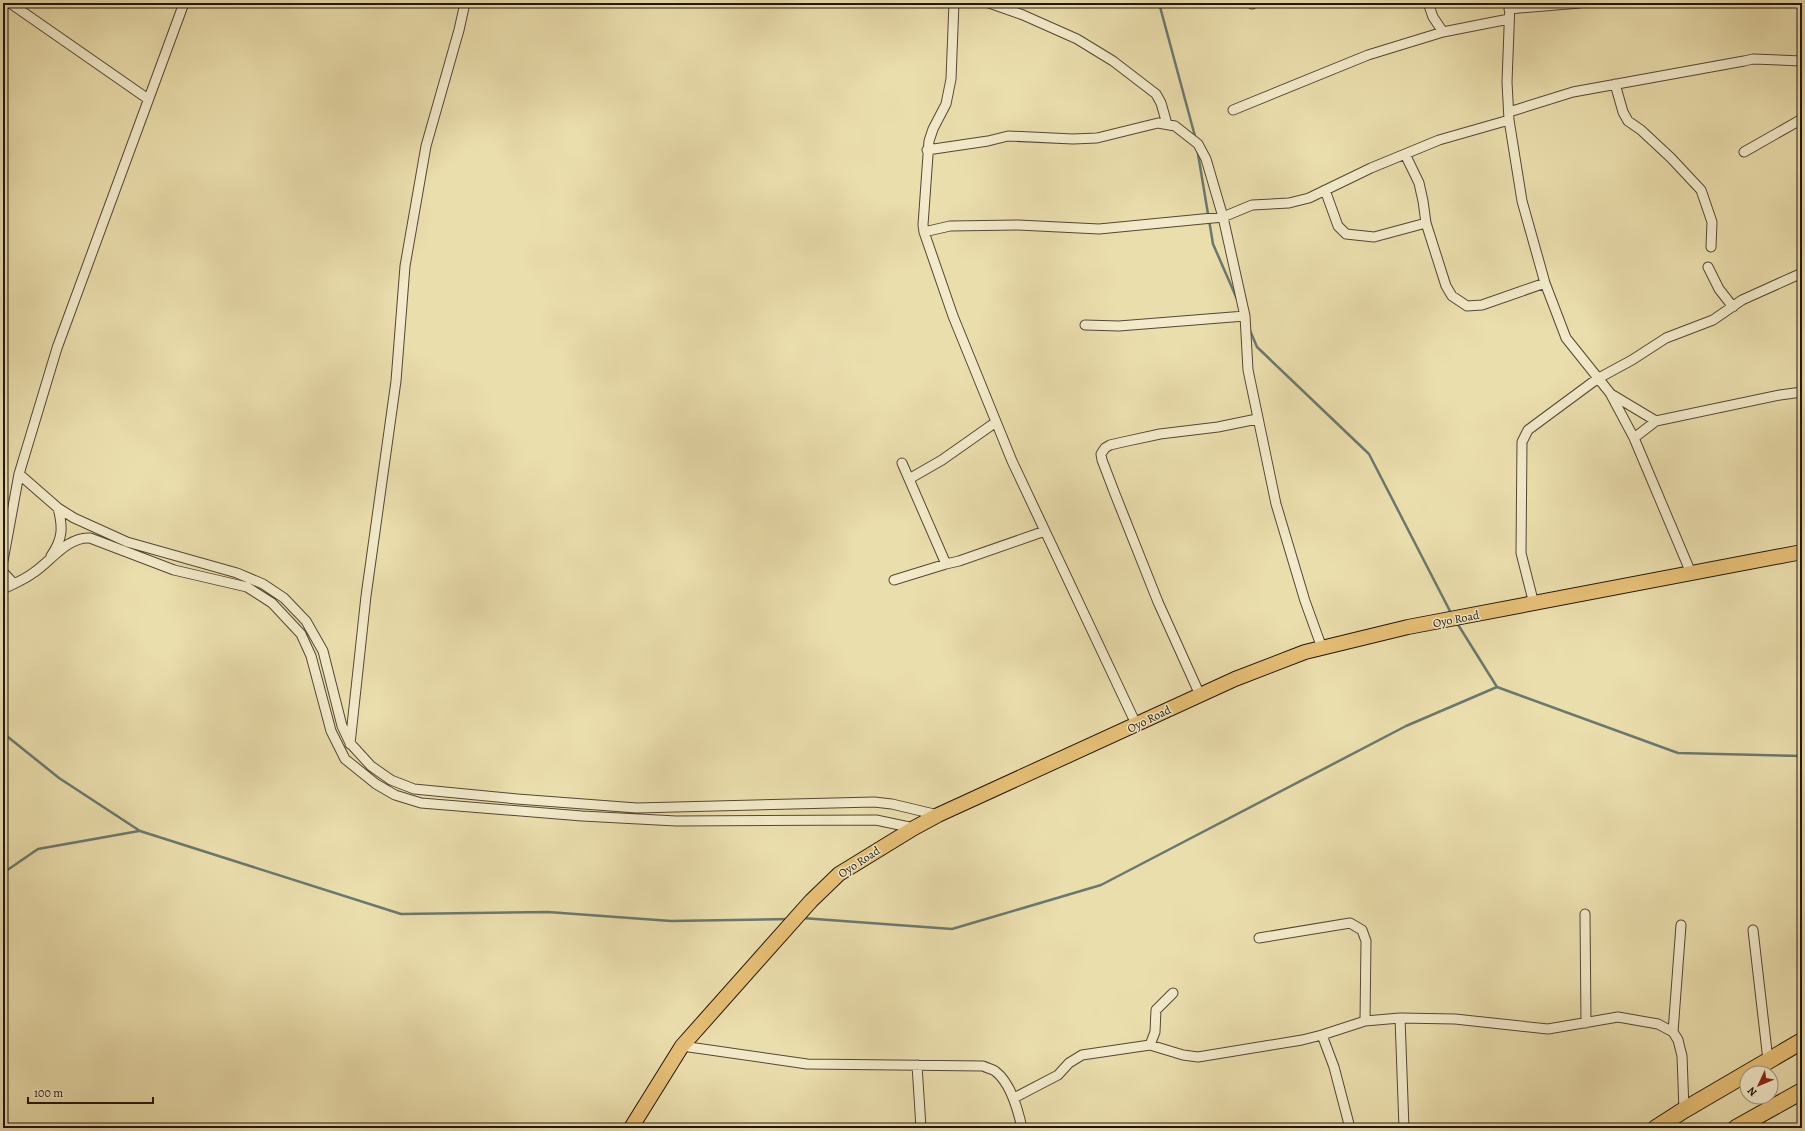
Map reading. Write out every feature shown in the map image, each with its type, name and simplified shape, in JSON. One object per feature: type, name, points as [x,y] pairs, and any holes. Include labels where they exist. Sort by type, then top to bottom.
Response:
[{"type":"highway","name":"Oyo Road","points":[[631,1128],[682,1046],[812,900],[839,874],[938,815],[1137,726],[1235,679],[1305,652],[1408,627],[1802,552]]},
{"type":"highway","points":[[1656,1128],[1802,1041]]},
{"type":"highway","points":[[1736,1128],[1802,1091]]},
{"type":"street","points":[[10,3],[148,99]]},
{"type":"street","points":[[3,561],[19,474],[57,348],[184,3]]},
{"type":"street","points":[[345,758],[350,743],[366,596],[396,381],[405,266],[426,146],[459,30],[465,3]]},
{"type":"street","points":[[954,3],[951,79],[946,104],[933,128],[927,150],[923,225],[924,232],[953,316],[1012,460],[1137,726]]},
{"type":"street","points":[[989,3],[1023,15],[1077,39],[1113,61],[1156,94],[1161,103],[1167,124]]},
{"type":"street","points":[[1428,3],[1433,17],[1442,32]]},
{"type":"street","points":[[1580,3],[1510,6],[1506,82],[1509,116],[1522,201],[1545,283],[1566,338],[1610,393],[1634,438],[1691,573]]},
{"type":"street","points":[[1233,110],[1368,54],[1442,32],[1509,19]]},
{"type":"street","points":[[924,232],[950,226],[1018,225],[1099,229],[1219,218],[1252,205],[1289,203],[1309,198],[1371,168],[1439,140],[1573,92],[1753,59],[1802,61]]},
{"type":"street","points":[[1615,84],[1623,112],[1628,121],[1641,130],[1702,190],[1712,222],[1711,247]]},
{"type":"street","points":[[1744,152],[1802,119]]},
{"type":"street","points":[[927,150],[988,141],[1008,136],[1072,139],[1097,138],[1158,123],[1175,126],[1198,144],[1206,159],[1219,218],[1245,316],[1248,370],[1257,419],[1276,504],[1305,601],[1322,648]]},
{"type":"street","points":[[1405,154],[1419,183],[1426,223],[1446,286],[1452,296],[1460,303],[1467,306],[1482,305],[1545,283]]},
{"type":"street","points":[[1325,190],[1338,226],[1346,234],[1374,237],[1426,223]]},
{"type":"street","points":[[1708,267],[1719,289],[1732,306]]},
{"type":"street","points":[[1534,604],[1520,553],[1522,442],[1528,430],[1597,378],[1632,360],[1666,338],[1713,320],[1742,300],[1802,273]]},
{"type":"street","points":[[1085,325],[1126,326],[1245,316]]},
{"type":"street","points":[[1634,438],[1656,421],[1780,395],[1802,392]]},
{"type":"street","points":[[1610,393],[1656,421]]},
{"type":"street","points":[[1200,695],[1158,602],[1115,494],[1101,454],[1105,448],[1110,445],[1123,442],[1160,434],[1218,428],[1257,419]]},
{"type":"street","points":[[909,479],[942,460],[996,422]]},
{"type":"street","points":[[902,463],[946,564]]},
{"type":"street","points":[[19,474],[58,508],[74,518],[127,542],[237,573],[263,584],[284,598],[306,621],[323,652],[342,726],[350,743],[371,766],[391,780],[414,789],[517,799],[637,808],[874,802],[892,804],[938,815]]},
{"type":"street","points":[[48,561],[62,536],[62,523],[58,508]]},
{"type":"street","points":[[894,580],[959,561],[1045,531]]},
{"type":"street","points":[[3,589],[34,573],[72,543],[82,538],[90,538],[174,570],[247,587],[257,592],[272,603],[301,634],[312,656],[331,731],[345,758],[376,784],[401,798],[421,803],[582,816],[676,821],[876,820],[914,828]]},
{"type":"street","points":[[3,572],[14,584]]},
{"type":"street","points":[[1585,914],[1586,1023]]},
{"type":"street","points":[[1259,938],[1350,923],[1362,930],[1366,941],[1365,1021]]},
{"type":"street","points":[[1673,1032],[1681,925]]},
{"type":"street","points":[[1753,930],[1768,1060]]},
{"type":"street","points":[[1150,1045],[1155,1032],[1156,1010],[1173,994]]},
{"type":"street","points":[[1014,1098],[1058,1075],[1070,1063],[1082,1055],[1150,1045],[1183,1055],[1198,1057],[1322,1035],[1365,1021],[1400,1018],[1455,1020],[1548,1029],[1618,1017],[1658,1024],[1673,1032],[1678,1040],[1682,1056],[1684,1110]]},
{"type":"street","points":[[1400,1018],[1404,1128]]},
{"type":"street","points":[[1322,1035],[1334,1067],[1350,1128]]},
{"type":"street","points":[[682,1046],[807,1064],[983,1066],[995,1071],[1014,1098],[1022,1128]]},
{"type":"street","points":[[917,1065],[921,1128]]},
{"type":"waterway","points":[[1159,3],[1196,140]]},
{"type":"waterway","points":[[1197,148],[1213,244],[1237,299]]},
{"type":"waterway","points":[[1249,328],[1257,347],[1369,454],[1451,613]]},
{"type":"waterway","points":[[1457,623],[1497,687]]},
{"type":"waterway","points":[[802,918],[952,929],[1101,885],[1406,726],[1497,687],[1678,753],[1802,756]]},
{"type":"waterway","points":[[3,733],[59,778],[140,831],[401,914],[548,912],[671,921],[789,919]]},
{"type":"waterway","points":[[3,873],[38,849],[139,831]]}]
